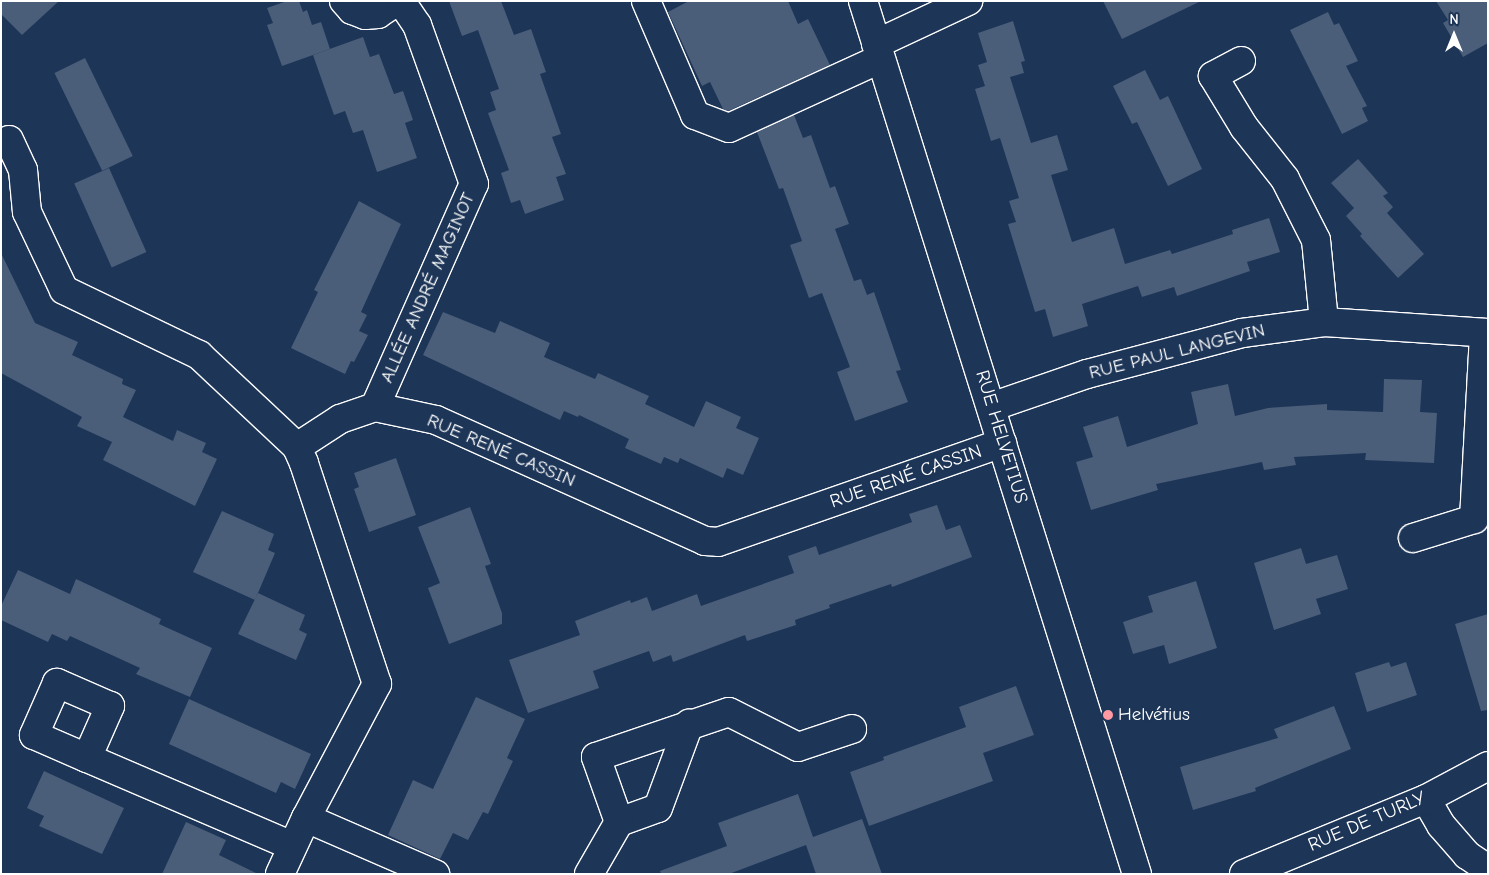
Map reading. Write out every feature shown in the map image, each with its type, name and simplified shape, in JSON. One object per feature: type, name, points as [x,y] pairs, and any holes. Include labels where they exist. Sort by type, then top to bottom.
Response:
[{"type":"street","points":[[344,1],[352,10],[365,15],[378,14],[393,1]]},
{"type":"street","name":"ALLÉE ANDRÉ MAGINOT","points":[[376,407],[474,184],[417,25],[401,1]]},
{"type":"street","points":[[646,1],[695,115],[729,128],[878,52],[968,1]]},
{"type":"street","name":"RUE HELVETIUS","points":[[863,1],[992,407],[1137,874]]},
{"type":"street","points":[[1241,61],[1213,76],[1244,127],[1286,179],[1316,240],[1324,322]]},
{"type":"street","points":[[9,140],[23,170],[27,212],[64,290],[199,355],[297,447],[304,463],[377,684],[306,818],[280,874]]},
{"type":"street","name":"RUE PAUL LANGEVIN","points":[[992,407],[1087,374],[1242,333],[1324,322],[1486,333]]},
{"type":"street","points":[[1413,538],[1474,519],[1486,333]]},
{"type":"street","points":[[297,447],[340,419],[376,407]]},
{"type":"street","name":"RUE RENÉ CASSIN","points":[[376,407],[436,420],[705,541],[718,542],[1002,443]]},
{"type":"street","points":[[619,822],[596,757],[729,712],[798,747],[852,729]]},
{"type":"street","points":[[590,874],[619,822],[658,808],[689,724]]},
{"type":"street","points":[[87,758],[292,846]]},
{"type":"street","name":"RUE DE TURLY","points":[[1244,874],[1426,799],[1488,766]]},
{"type":"street","points":[[1426,799],[1441,825],[1468,855],[1488,869]]},
{"type":"street","points":[[306,818],[435,874]]},
{"type":"building","points":[[1,1],[59,1],[22,35],[1,14]]},
{"type":"building","points":[[287,1],[299,1],[303,12],[307,10],[312,25],[321,22],[330,49],[282,66],[267,25],[273,23],[267,8]]},
{"type":"building","points":[[449,1],[501,1],[514,35],[531,29],[546,72],[540,74],[561,134],[552,137],[566,174],[556,177],[564,200],[525,214],[520,200],[511,203],[501,173],[509,170],[488,113],[496,110],[490,92],[499,89],[478,30],[462,36]]},
{"type":"building","points":[[689,1],[788,1],[798,24],[808,19],[830,65],[728,111],[723,109],[710,82],[702,86],[668,12]]},
{"type":"building","points":[[1103,1],[1201,1],[1122,39]]},
{"type":"building","points":[[1436,1],[1488,1],[1488,43],[1463,57],[1443,23],[1448,20]]},
{"type":"building","points":[[1328,12],[1334,25],[1339,23],[1358,61],[1346,66],[1367,106],[1362,108],[1368,121],[1342,134],[1290,30]]},
{"type":"building","points":[[1013,21],[1025,61],[1021,62],[1024,73],[1010,77],[1031,143],[1057,135],[1068,170],[1051,175],[1072,242],[1114,228],[1125,264],[1170,250],[1172,254],[1233,234],[1232,230],[1269,218],[1280,252],[1247,262],[1250,271],[1177,296],[1174,287],[1142,297],[1138,286],[1082,304],[1088,326],[1053,337],[1045,309],[1035,312],[1008,224],[1016,222],[1009,201],[1019,198],[1000,138],[991,141],[975,89],[985,86],[978,65],[987,62],[978,33]]},
{"type":"building","points":[[363,37],[370,57],[379,54],[394,94],[403,91],[413,120],[405,123],[417,158],[377,172],[363,130],[353,133],[345,111],[334,115],[313,55]]},
{"type":"building","points":[[85,58],[133,156],[102,171],[54,73]]},
{"type":"building","points":[[1145,70],[1160,100],[1168,96],[1202,169],[1168,186],[1137,122],[1132,124],[1113,86]]},
{"type":"building","points":[[794,115],[803,138],[811,135],[830,188],[835,186],[849,224],[835,229],[854,281],[861,279],[867,295],[874,292],[901,370],[896,371],[908,402],[855,421],[837,372],[850,367],[822,293],[809,298],[790,245],[802,241],[783,188],[779,189],[757,132]]},
{"type":"building","points":[[1358,159],[1388,193],[1383,196],[1393,207],[1387,213],[1424,254],[1398,278],[1360,236],[1362,234],[1346,216],[1354,208],[1331,183]]},
{"type":"building","points":[[109,168],[146,252],[112,268],[74,183]]},
{"type":"building","points":[[359,201],[401,224],[361,312],[367,315],[359,331],[368,335],[354,362],[351,361],[345,374],[291,348],[318,292],[314,290]]},
{"type":"building","points":[[1,253],[35,323],[78,342],[72,355],[123,379],[122,384],[136,390],[123,417],[173,441],[177,430],[206,443],[202,452],[217,459],[195,506],[103,460],[112,442],[77,426],[82,417],[1,373]]},
{"type":"building","points":[[443,312],[495,333],[500,321],[550,343],[544,357],[595,379],[598,373],[649,396],[645,404],[694,427],[706,401],[741,417],[736,428],[759,438],[743,475],[727,468],[723,478],[680,458],[678,463],[664,457],[661,464],[625,448],[629,439],[579,415],[578,417],[564,411],[560,420],[423,355]]},
{"type":"building","points":[[1384,379],[1422,380],[1420,412],[1437,413],[1434,463],[1365,460],[1366,453],[1294,457],[1296,465],[1264,470],[1262,462],[1156,484],[1158,490],[1091,510],[1076,462],[1093,457],[1083,427],[1118,416],[1127,447],[1198,424],[1191,392],[1228,384],[1235,416],[1268,408],[1327,404],[1327,410],[1383,412]]},
{"type":"building","points":[[396,458],[416,515],[369,532],[354,489],[359,487],[354,473]]},
{"type":"building","points":[[937,505],[946,530],[960,525],[972,557],[892,587],[891,584],[829,605],[830,608],[795,620],[796,625],[747,641],[745,635],[673,662],[671,655],[653,662],[649,651],[593,671],[599,688],[528,713],[509,660],[580,635],[575,621],[630,600],[631,603],[647,597],[652,611],[697,594],[701,606],[794,573],[788,556],[816,546],[819,555],[912,522],[909,514]]},
{"type":"building","points":[[470,507],[491,564],[485,566],[502,613],[502,624],[449,644],[428,588],[440,583],[418,527]]},
{"type":"building","points":[[222,511],[274,534],[268,550],[275,553],[255,600],[193,572]]},
{"type":"building","points":[[1301,548],[1306,564],[1337,555],[1348,589],[1316,599],[1321,614],[1274,630],[1254,563]]},
{"type":"building","points":[[18,570],[70,594],[76,579],[161,619],[159,624],[212,648],[190,697],[136,674],[140,668],[70,636],[67,641],[52,634],[48,642],[1,620],[1,606]]},
{"type":"building","points":[[1196,581],[1217,648],[1169,664],[1164,645],[1133,654],[1123,622],[1153,612],[1148,596]]},
{"type":"building","points":[[258,593],[305,615],[299,630],[307,634],[296,660],[238,634]]},
{"type":"building","points":[[1488,614],[1488,710],[1481,711],[1455,624]]},
{"type":"building","points":[[1389,662],[1391,667],[1406,662],[1417,695],[1367,712],[1355,673]]},
{"type":"building","points":[[1016,686],[1034,735],[983,753],[993,781],[869,826],[850,772],[884,760],[883,757],[966,727],[959,707]]},
{"type":"building","points":[[476,697],[525,719],[507,758],[513,761],[488,814],[483,812],[468,840],[453,833],[440,859],[388,835],[413,780],[433,789]]},
{"type":"building","points":[[189,699],[311,754],[295,789],[281,782],[276,793],[169,744]]},
{"type":"building","points":[[1334,706],[1351,749],[1255,788],[1256,791],[1193,810],[1180,767],[1278,738],[1274,729]]},
{"type":"building","points":[[44,771],[124,808],[102,854],[39,826],[44,816],[27,808]]},
{"type":"building","points":[[798,794],[813,837],[862,819],[882,874],[816,874],[806,845],[729,874],[661,874],[660,871],[727,846],[718,823]]},
{"type":"building","points":[[186,822],[226,840],[219,855],[258,874],[162,874]]},
{"type":"place","name":"Helvétius","points":[[1108,715]]}]
